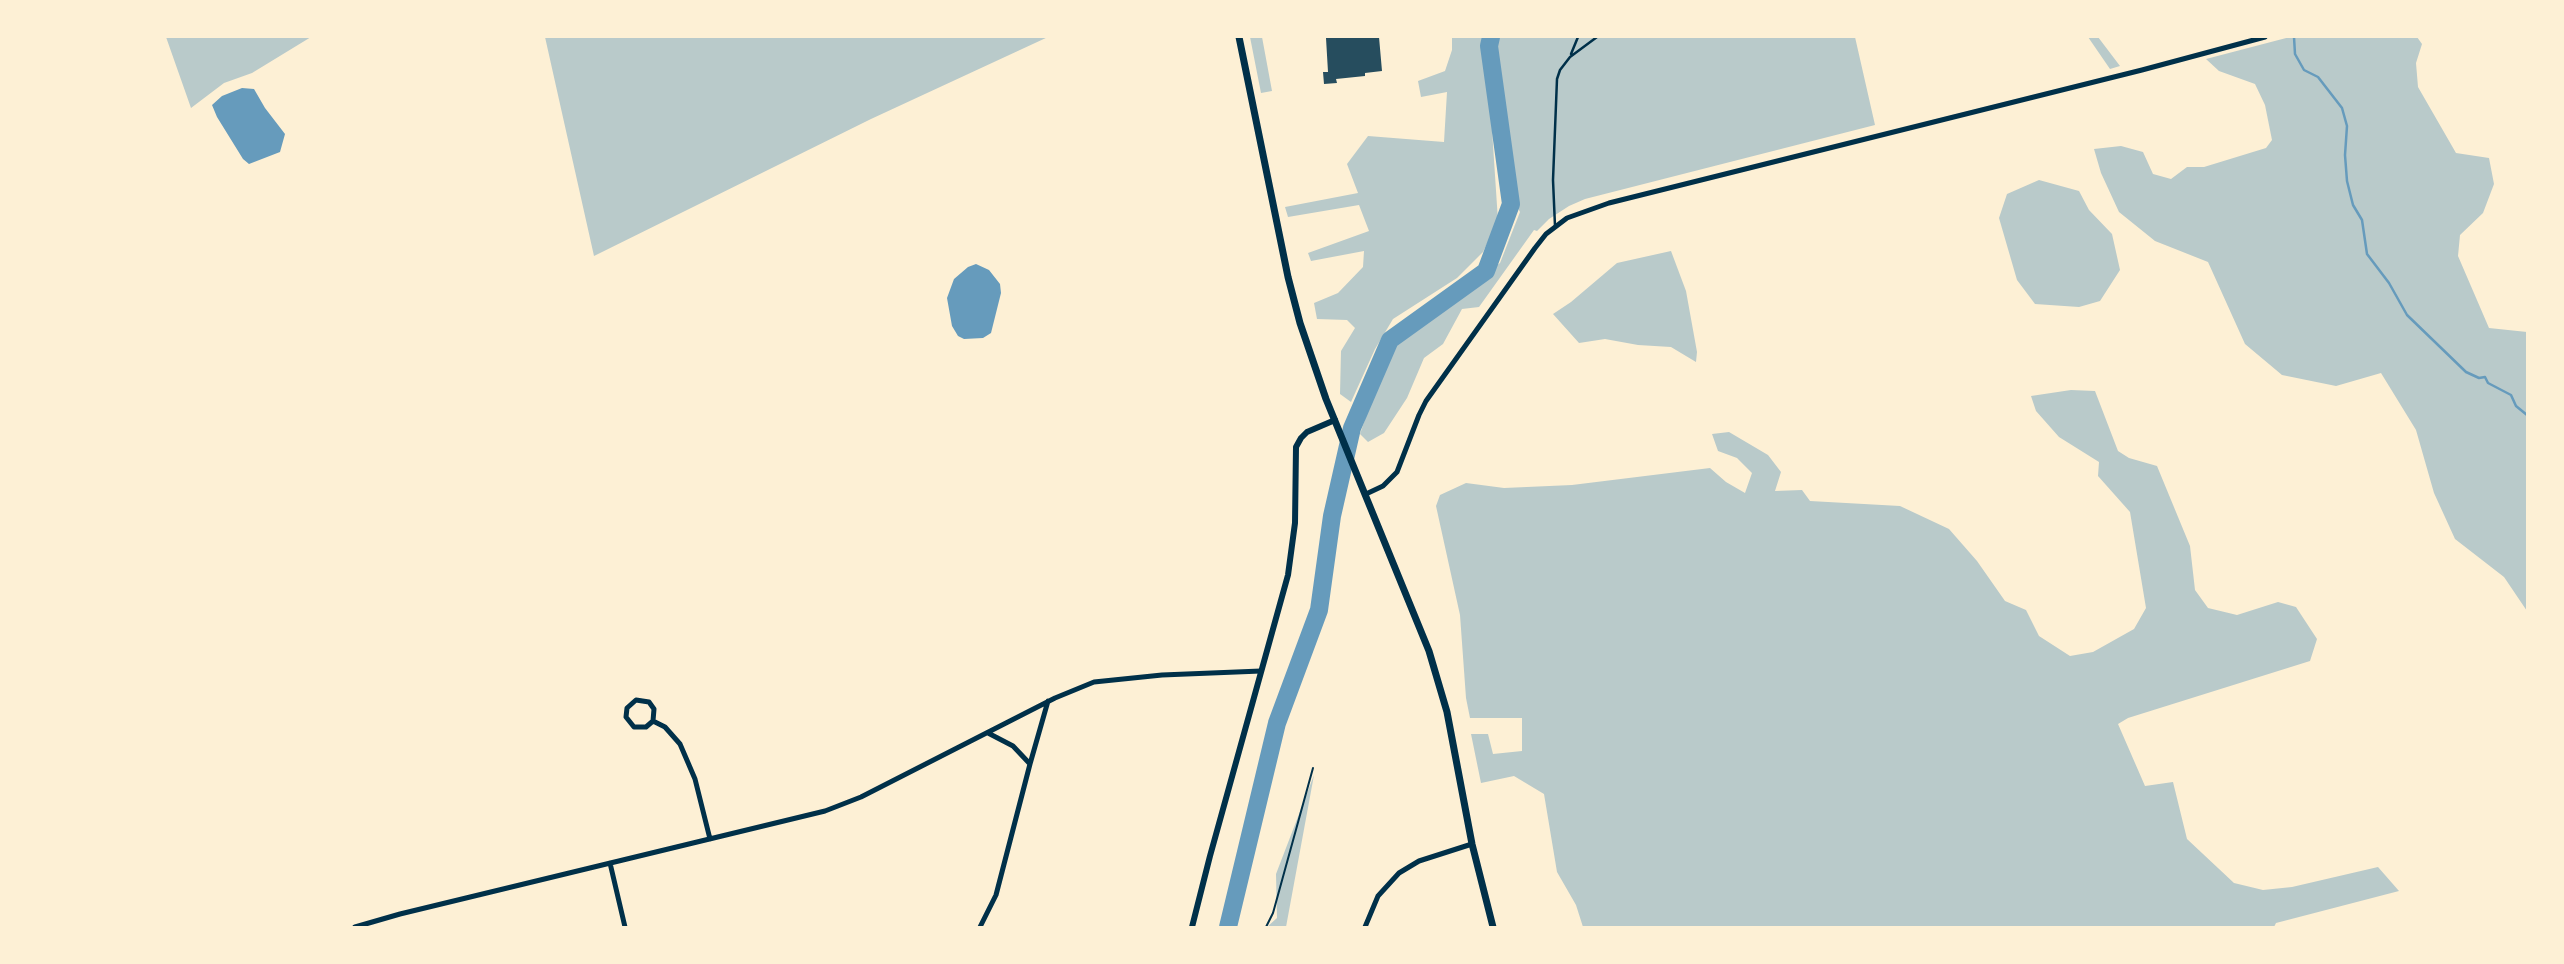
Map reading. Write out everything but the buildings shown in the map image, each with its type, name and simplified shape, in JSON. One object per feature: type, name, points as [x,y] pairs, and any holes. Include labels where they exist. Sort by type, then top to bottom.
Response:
[{"type":"main road","points":[[1239,37],[1292,292],[1311,360],[1420,624],[1438,679],[1451,729],[1472,844],[1493,927]]},
{"type":"street","points":[[1366,494],[1383,486],[1397,472],[1426,401],[1535,248],[1555,226],[1576,215],[1609,203],[2265,37]]},
{"type":"street","points":[[1192,927],[1290,561],[1295,523],[1294,468],[1297,443],[1311,429],[1335,420]]},
{"type":"street","points":[[355,927],[801,818],[843,805],[1048,701],[1098,681],[1189,673],[1261,671]]},
{"type":"street","points":[[636,700],[647,701],[654,709],[653,721],[643,728],[634,727],[627,720],[627,708],[636,700]]},
{"type":"street","points":[[980,927],[996,895],[1048,701]]},
{"type":"street","points":[[653,721],[673,735],[690,764],[710,839]]},
{"type":"street","points":[[988,733],[1013,746],[1030,764]]},
{"type":"street","points":[[1366,926],[1378,896],[1399,873],[1419,861],[1472,844]]},
{"type":"street","points":[[610,863],[625,927]]},
{"type":"lane","points":[[1555,226],[1553,180],[1558,79],[1578,37]]},
{"type":"lane","points":[[1570,57],[1597,37]]},
{"type":"path","points":[[1266,927],[1273,913],[1313,768]]},
{"type":"shaded area","points":[[166,37],[311,37],[252,73],[224,83],[191,108]]},
{"type":"shaded area","points":[[545,37],[1048,37],[871,119],[594,256]]},
{"type":"shaded area","points":[[1250,37],[1262,37],[1272,91],[1261,93]]},
{"type":"shaded area","points":[[1452,37],[1482,37],[1490,99],[1498,221],[1483,252],[1457,278],[1393,319],[1375,349],[1351,402],[1340,394],[1341,351],[1355,328],[1347,320],[1317,319],[1314,303],[1338,293],[1363,267],[1364,251],[1311,261],[1308,253],[1369,231],[1359,205],[1288,217],[1285,207],[1358,193],[1347,164],[1368,136],[1444,142],[1447,92],[1421,97],[1418,81],[1445,71],[1452,50]]},
{"type":"shaded area","points":[[1488,37],[1855,37],[1875,125],[1585,199],[1569,206],[1537,231],[1534,230],[1479,307],[1462,309],[1443,344],[1424,358],[1407,398],[1384,433],[1368,442],[1360,434],[1392,341],[1500,263],[1520,212],[1497,167],[1504,166]]},
{"type":"shaded area","points":[[2088,37],[2098,37],[2120,66],[2110,69]]},
{"type":"shaded area","points":[[2290,37],[2417,37],[2422,44],[2416,63],[2418,87],[2456,153],[2489,158],[2494,184],[2483,213],[2460,235],[2458,256],[2489,328],[2527,332],[2527,611],[2504,577],[2455,539],[2434,493],[2416,430],[2381,373],[2336,386],[2282,375],[2245,344],[2208,262],[2155,241],[2119,212],[2101,173],[2094,149],[2121,146],[2143,152],[2153,174],[2171,179],[2187,167],[2204,167],[2266,148],[2272,140],[2265,105],[2255,84],[2219,71],[2206,59]]},
{"type":"shaded area","points":[[2039,180],[2079,191],[2089,210],[2112,234],[2120,270],[2100,301],[2079,307],[2035,304],[2017,280],[1999,218],[2007,194]]},
{"type":"shaded area","points":[[1671,251],[1686,291],[1697,352],[1696,362],[1671,347],[1605,339],[1579,343],[1553,314],[1617,263]]},
{"type":"shaded area","points":[[2071,390],[2095,391],[2118,451],[2129,458],[2157,466],[2190,546],[2195,590],[2208,608],[2237,615],[2278,602],[2296,607],[2317,639],[2310,661],[2128,718],[2118,724],[2145,786],[2173,782],[2187,839],[2234,883],[2263,890],[2292,887],[2378,867],[2399,891],[2276,923],[2274,927],[1583,927],[1576,905],[1557,872],[1544,794],[1514,776],[1481,783],[1471,734],[1488,734],[1493,754],[1522,751],[1522,718],[1470,718],[1460,615],[1436,506],[1440,495],[1466,483],[1504,488],[1572,485],[1710,468],[1745,493],[1752,473],[1737,458],[1718,451],[1712,434],[1729,432],[1768,455],[1781,472],[1775,491],[1802,490],[1810,501],[1900,506],[1949,529],[1977,561],[2005,601],[2026,610],[2039,636],[2070,656],[2093,652],[2134,629],[2146,608],[2130,512],[2098,476],[2099,462],[2059,437],[2036,411],[2031,396]]},
{"type":"shaded area","points":[[1314,775],[1286,927],[1267,927],[1277,918],[1276,874]]},
{"type":"water","points":[[242,88],[254,89],[285,134],[280,152],[249,164],[243,159],[212,105],[222,96]]},
{"type":"water","points":[[976,264],[989,270],[1000,284],[1001,293],[991,333],[983,338],[964,339],[958,336],[952,326],[947,298],[954,279]]},
{"type":"waterway","points":[[1228,927],[1277,723],[1319,610],[1332,516],[1352,428],[1390,340],[1486,271],[1511,204],[1489,46],[1491,37]]},
{"type":"waterway","points":[[2294,37],[2295,54],[2304,70],[2318,77],[2342,108],[2347,126],[2347,181],[2353,205],[2362,220],[2367,254],[2389,283],[2407,315],[2466,372],[2479,378],[2485,377],[2488,383],[2511,395],[2516,406],[2527,415]]}]
